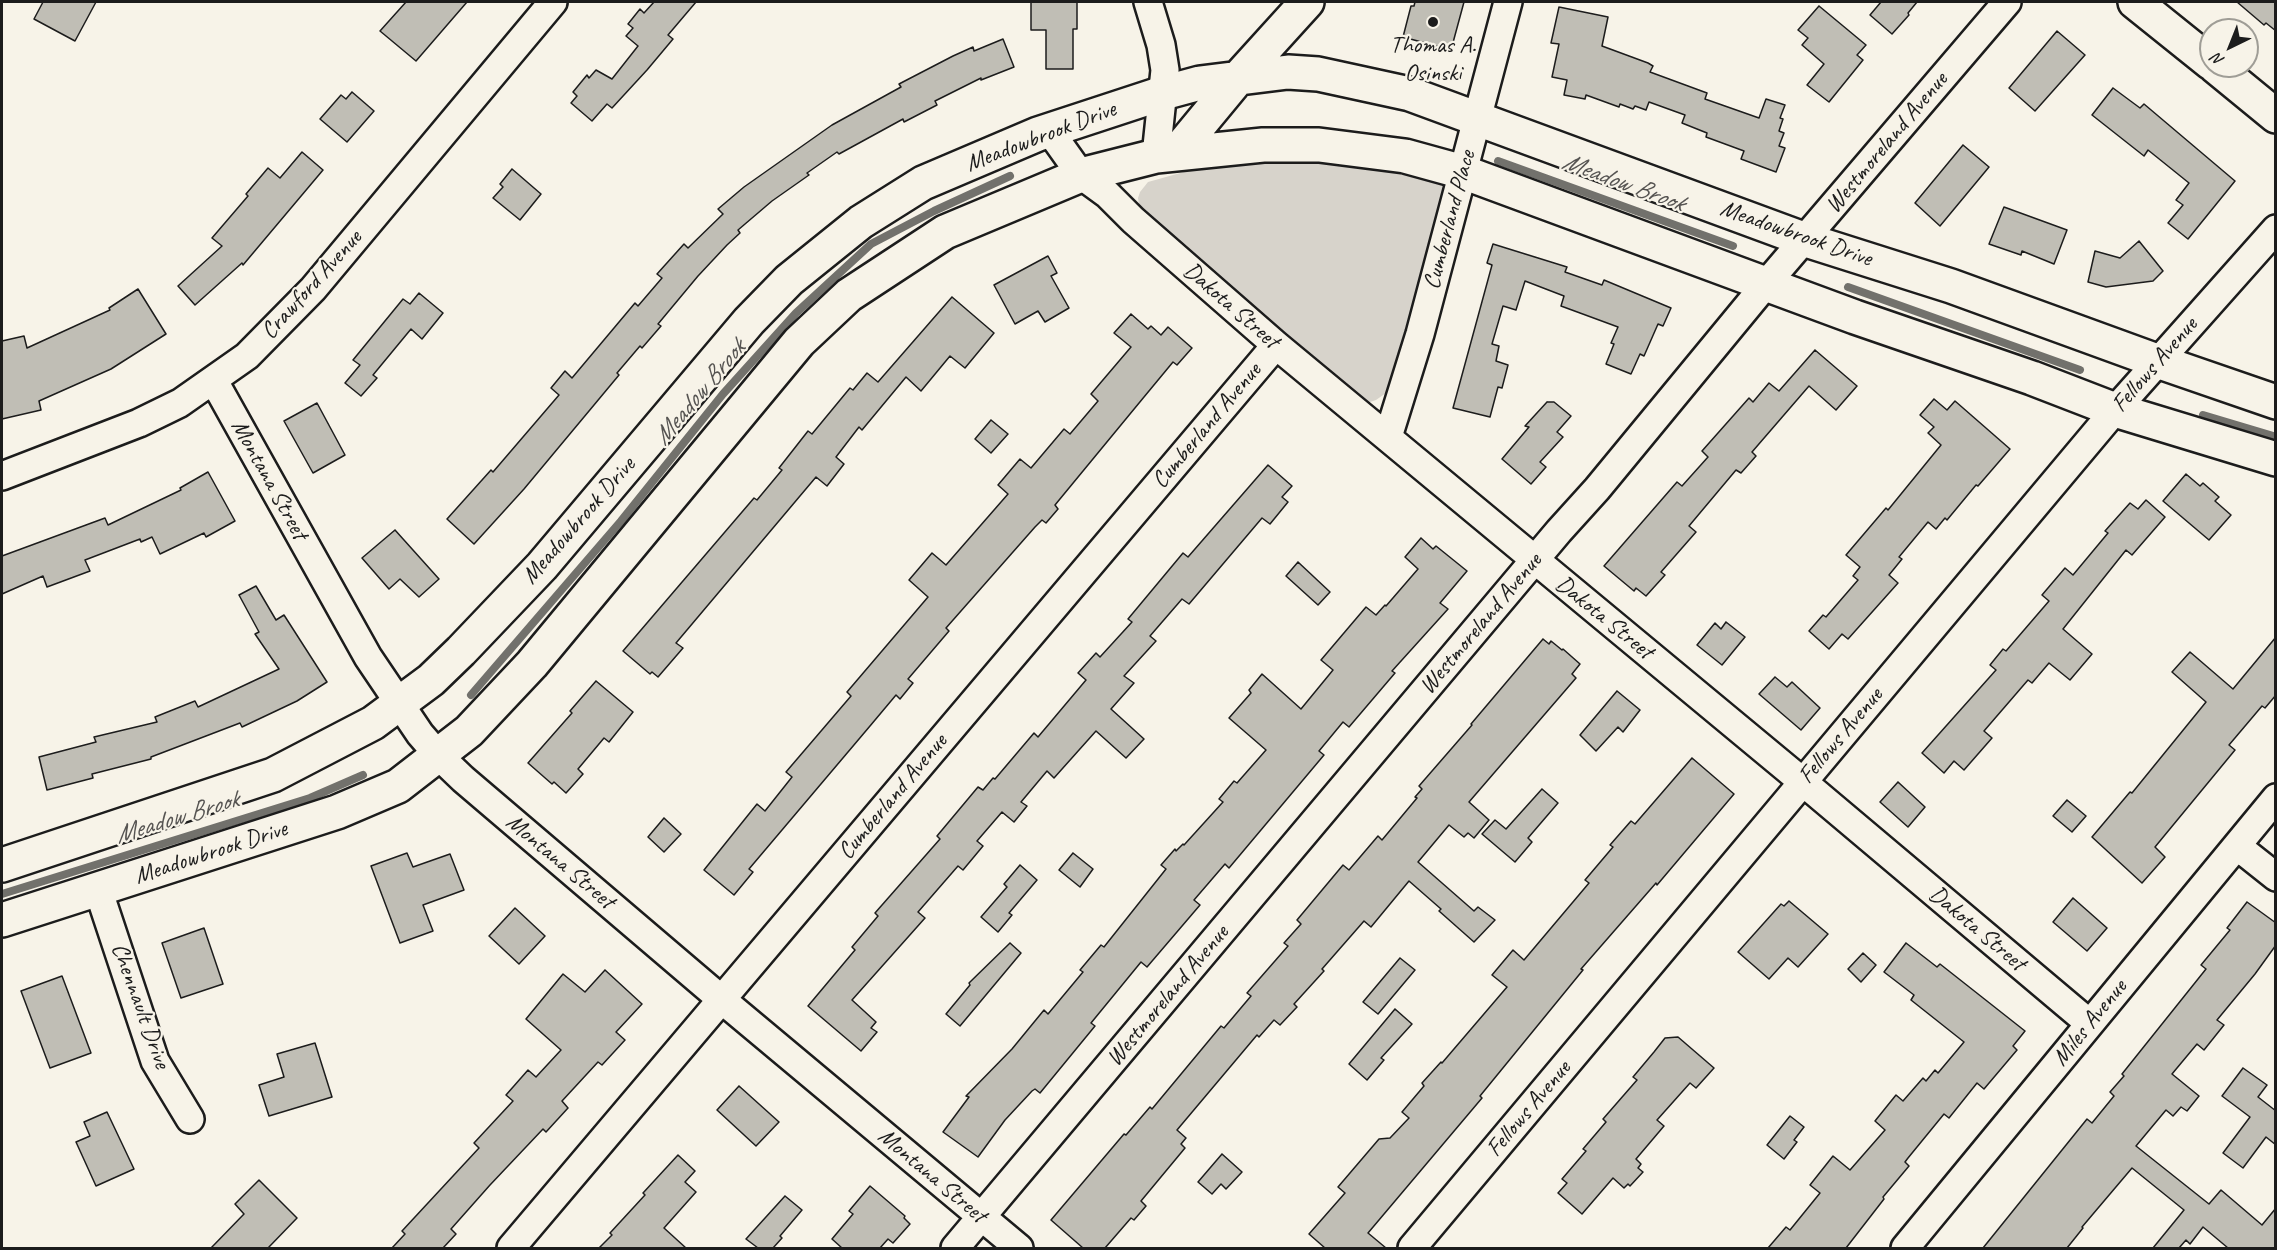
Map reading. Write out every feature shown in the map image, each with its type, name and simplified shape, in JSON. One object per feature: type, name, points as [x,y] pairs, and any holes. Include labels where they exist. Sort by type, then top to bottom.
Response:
[{"type":"street","name":"Crawford Avenue","points":[[2,476],[139,423],[180,404],[248,356],[313,289],[553,2]]},
{"type":"street","points":[[1148,2],[1161,45],[1165,70],[1162,93],[1167,154]]},
{"type":"street","points":[[1167,154],[1307,2]]},
{"type":"street","name":"Cumberland Place","points":[[1388,437],[1420,334],[1508,2]]},
{"type":"street","name":"Westmoreland Avenue","points":[[955,1248],[1597,489],[1766,284],[1806,240],[2007,2]]},
{"type":"street","points":[[2146,5],[2199,52]]},
{"type":"street","name":"Meadowbrook Drive","points":[[2,865],[273,775],[373,723],[430,680],[461,651],[542,566],[741,330],[789,280],[861,222],[922,183],[1049,130],[1200,83],[1239,76],[1288,72],[1318,74],[1410,94],[1806,240],[1951,286],[2276,402]]},
{"type":"street","points":[[2229,78],[2276,116]]},
{"type":"street","name":"Dakota Street","points":[[1049,130],[1082,175],[1107,194],[1133,220],[1276,345],[1803,782],[2089,1023]]},
{"type":"street","name":"Meadowbrook Drive","points":[[2,920],[337,812],[398,786],[469,731],[532,664],[799,342],[849,295],[945,232],[1082,175],[1167,154],[1263,145],[1319,145],[1405,156],[1463,172],[2115,410],[2276,459]]},
{"type":"street","name":"Fellows Avenue","points":[[1412,1248],[2115,410],[2276,229]]},
{"type":"street","name":"Cumberland Avenue","points":[[511,1248],[1276,345]]},
{"type":"street","name":"Montana Street","points":[[214,381],[368,657],[420,734],[439,756],[462,779],[721,999],[1019,1248]]},
{"type":"street","name":"Miles Avenue","points":[[1905,1248],[2276,798]]},
{"type":"street","points":[[2237,846],[2276,877]]},
{"type":"street","name":"Chennault Drive","points":[[98,889],[155,1061],[190,1119]]},
{"type":"shaded area","points":[[1290,157],[1433,179],[1443,185],[1444,198],[1386,393],[1376,400],[1370,402],[1359,399],[1140,211],[1138,198],[1148,182],[1216,163]]},
{"type":"building","points":[[43,2],[96,2],[75,41],[34,19]]},
{"type":"building","points":[[406,2],[467,2],[416,61],[380,31]]},
{"type":"building","points":[[654,2],[696,2],[668,35],[673,39],[647,70],[612,108],[607,104],[592,121],[571,103],[577,96],[573,92],[587,75],[589,78],[596,70],[612,79],[638,46],[626,36],[633,28],[628,24],[640,9],[644,13]]},
{"type":"building","points":[[1031,2],[1077,2],[1077,29],[1073,29],[1073,69],[1046,69],[1046,30],[1031,30]]},
{"type":"building","name":"Thomas A. Osinski","points":[[1415,2],[1464,2],[1451,50],[1403,37],[1411,6],[1414,6]]},
{"type":"building","points":[[1881,2],[1917,2],[1892,34],[1870,15]]},
{"type":"building","points":[[2237,2],[2276,2],[2276,31]]},
{"type":"building","points":[[1819,6],[1866,45],[1857,55],[1863,60],[1829,102],[1807,85],[1824,64],[1802,45],[1808,38],[1798,30]]},
{"type":"building","points":[[1559,7],[1608,17],[1602,46],[1648,63],[1653,66],[1650,72],[1707,93],[1705,99],[1759,118],[1766,99],[1785,105],[1780,118],[1783,119],[1779,131],[1784,133],[1779,146],[1785,148],[1776,172],[1741,159],[1744,151],[1706,137],[1707,133],[1682,123],[1685,115],[1649,102],[1646,110],[1635,106],[1633,109],[1620,104],[1619,107],[1586,95],[1585,99],[1564,95],[1567,80],[1552,77],[1559,44],[1551,43]]},
{"type":"building","points":[[2057,31],[2085,55],[2035,111],[2009,88]]},
{"type":"building","points":[[1003,39],[1014,67],[981,80],[981,78],[935,101],[937,105],[904,122],[903,119],[839,154],[837,152],[807,173],[809,175],[772,201],[738,230],[740,233],[698,276],[658,324],[661,326],[642,348],[640,346],[617,373],[619,375],[524,489],[474,544],[447,519],[491,470],[493,472],[559,395],[551,388],[565,371],[572,378],[635,303],[638,306],[662,278],[657,274],[684,244],[688,248],[723,214],[718,209],[744,187],[832,125],[901,87],[899,84],[973,47],[974,51]]},
{"type":"building","points":[[2113,88],[2140,108],[2144,104],[2235,181],[2188,239],[2168,223],[2183,205],[2176,200],[2189,183],[2148,150],[2144,156],[2092,115]]},
{"type":"building","points":[[352,92],[374,111],[347,142],[320,119],[341,95],[346,99]]},
{"type":"building","points":[[1963,145],[1989,167],[1940,226],[1915,203]]},
{"type":"building","points":[[302,152],[323,170],[243,265],[242,263],[195,305],[178,286],[222,246],[212,238],[248,196],[246,194],[268,168],[280,178]]},
{"type":"building","points":[[512,169],[541,194],[520,220],[493,198],[503,187],[500,184]]},
{"type":"building","points":[[2004,207],[2067,230],[2054,264],[2022,251],[2021,255],[1989,244]]},
{"type":"building","points":[[2139,241],[2163,271],[2153,281],[2106,287],[2088,282],[2095,251],[2120,258]]},
{"type":"building","points":[[1493,244],[1567,267],[1565,272],[1602,285],[1604,280],[1671,308],[1663,326],[1658,324],[1644,356],[1640,354],[1631,374],[1606,364],[1618,327],[1561,306],[1564,296],[1525,281],[1516,310],[1503,306],[1492,344],[1499,346],[1496,361],[1508,365],[1502,388],[1498,387],[1490,417],[1453,408],[1492,265],[1487,263]]},
{"type":"building","points":[[1048,256],[1057,273],[1051,276],[1069,308],[1045,322],[1038,311],[1015,324],[994,285]]},
{"type":"building","points":[[138,289],[166,334],[111,369],[39,401],[41,410],[2,419],[2,341],[24,336],[27,348],[110,310],[109,308]]},
{"type":"building","points":[[419,293],[443,313],[422,339],[411,329],[373,375],[377,378],[361,396],[345,383],[360,365],[353,360],[403,299],[410,304]]},
{"type":"building","points":[[952,297],[994,333],[965,368],[950,356],[921,391],[906,377],[862,430],[859,427],[836,457],[844,464],[827,486],[816,477],[676,643],[683,648],[658,677],[652,672],[650,674],[623,651],[754,498],[757,500],[782,470],[779,468],[808,431],[812,434],[850,388],[853,390],[867,373],[878,382]]},
{"type":"building","points":[[1131,314],[1148,329],[1151,326],[1161,335],[1168,327],[1192,348],[1177,365],[1173,362],[1055,505],[1058,509],[1046,523],[1042,520],[1035,527],[946,628],[949,631],[908,679],[913,683],[900,699],[896,695],[749,869],[753,872],[734,895],[704,870],[757,804],[765,811],[792,777],[786,772],[851,696],[847,692],[928,597],[909,580],[932,553],[946,565],[1008,494],[998,485],[1020,459],[1031,468],[1064,429],[1070,434],[1098,401],[1091,394],[1131,347],[1114,333]]},
{"type":"building","points":[[1815,350],[1857,386],[1836,410],[1809,386],[1752,452],[1756,456],[1741,473],[1736,470],[1689,526],[1696,532],[1661,572],[1665,575],[1646,596],[1636,588],[1634,591],[1604,566],[1677,482],[1682,486],[1708,457],[1702,451],[1749,398],[1753,402],[1769,383],[1779,391]]},
{"type":"building","points":[[1934,399],[1947,410],[1955,401],[2010,449],[1947,520],[1945,518],[1936,529],[1928,522],[1899,557],[1902,559],[1889,575],[1898,583],[1848,639],[1842,634],[1829,649],[1809,631],[1823,615],[1826,617],[1858,580],[1853,576],[1860,567],[1846,555],[1886,508],[1888,510],[1941,445],[1928,433],[1934,427],[1920,415]]},
{"type":"building","points":[[1547,402],[1554,402],[1571,416],[1557,432],[1563,437],[1540,462],[1546,467],[1531,484],[1502,459],[1529,427],[1525,426]]},
{"type":"building","points":[[317,403],[345,455],[313,473],[284,421]]},
{"type":"building","points":[[991,420],[1008,434],[991,453],[975,439]]},
{"type":"building","points":[[1268,465],[1292,486],[1282,497],[1288,502],[1270,524],[1262,518],[1189,604],[1182,599],[1150,636],[1156,641],[1124,676],[1134,683],[1111,709],[1144,739],[1126,758],[1096,731],[1054,778],[1047,771],[1021,802],[1027,806],[1014,822],[1002,812],[977,841],[983,846],[963,870],[958,866],[918,912],[925,918],[852,1000],[876,1022],[871,1028],[877,1032],[861,1051],[808,1006],[855,950],[852,947],[878,916],[875,913],[940,839],[937,836],[978,787],[983,790],[993,778],[995,779],[1034,733],[1038,737],[1086,680],[1078,673],[1096,653],[1100,657],[1132,622],[1128,619],[1183,553],[1188,557]]},
{"type":"building","points":[[208,472],[235,521],[206,537],[204,533],[160,554],[152,537],[141,542],[140,539],[85,560],[90,571],[47,587],[43,576],[2,594],[2,556],[105,518],[108,525],[181,490],[180,488]]},
{"type":"building","points":[[2186,474],[2200,486],[2203,483],[2219,497],[2215,501],[2231,515],[2209,540],[2163,501]]},
{"type":"building","points":[[2146,500],[2165,517],[2132,555],[2126,550],[2063,629],[2092,654],[2070,680],[2049,663],[2032,683],[2028,680],[1984,731],[1992,738],[1964,770],[1954,761],[1944,773],[1922,753],[1996,670],[1990,665],[2003,649],[2006,651],[2049,601],[2042,595],[2065,568],[2073,575],[2108,533],[2105,531],[2130,503],[2138,509]]},
{"type":"building","points":[[395,530],[439,579],[419,597],[400,579],[389,589],[362,558]]},
{"type":"building","points":[[1421,538],[1433,549],[1436,546],[1467,571],[1440,603],[1448,609],[1392,671],[1395,673],[1349,727],[1343,722],[1319,751],[1324,755],[1229,868],[1225,864],[1194,900],[1200,905],[1147,967],[1141,962],[1091,1023],[1095,1026],[1040,1093],[1035,1089],[1032,1091],[1005,1120],[978,1157],[943,1132],[969,1097],[966,1096],[1012,1049],[1044,1010],[1048,1014],[1083,972],[1080,970],[1101,945],[1104,947],[1166,869],[1161,865],[1175,849],[1176,851],[1184,845],[1223,802],[1219,799],[1234,781],[1237,783],[1266,750],[1229,718],[1251,693],[1249,690],[1262,674],[1301,709],[1333,670],[1321,660],[1366,607],[1376,615],[1418,569],[1405,557]]},
{"type":"building","points":[[1298,562],[1330,592],[1318,605],[1286,576]]},
{"type":"building","points":[[256,586],[276,620],[284,615],[327,682],[297,701],[242,727],[240,723],[151,757],[151,759],[92,774],[93,778],[47,790],[39,757],[96,742],[94,737],[157,722],[155,717],[195,701],[198,707],[279,669],[255,634],[259,632],[239,595]]},
{"type":"building","points":[[1726,622],[1745,637],[1722,665],[1697,645],[1715,623],[1721,629]]},
{"type":"building","points":[[2276,637],[2276,695],[2265,708],[2262,706],[2229,745],[2235,750],[2155,847],[2165,857],[2142,883],[2092,837],[2130,792],[2132,793],[2206,702],[2172,672],[2190,652],[2233,689]]},
{"type":"building","points":[[1543,639],[1563,649],[1580,664],[1572,674],[1576,678],[1469,802],[1489,820],[1474,838],[1468,833],[1464,837],[1449,825],[1418,862],[1474,911],[1478,907],[1495,920],[1474,942],[1409,881],[1371,927],[1364,921],[1322,969],[1324,971],[1294,1004],[1297,1007],[1280,1025],[1274,1020],[1259,1037],[1257,1035],[1177,1130],[1186,1138],[1181,1144],[1185,1148],[1141,1201],[1146,1206],[1134,1220],[1131,1218],[1105,1248],[1083,1248],[1051,1220],[1124,1134],[1126,1135],[1150,1107],[1152,1109],[1221,1026],[1224,1028],[1251,996],[1247,993],[1288,946],[1284,943],[1301,924],[1297,920],[1343,865],[1349,870],[1378,836],[1382,840],[1417,798],[1415,797],[1422,789],[1419,786]]},
{"type":"building","points":[[1775,677],[1787,687],[1792,682],[1820,708],[1801,730],[1759,694]]},
{"type":"building","points":[[596,681],[633,712],[609,742],[604,738],[578,769],[583,774],[566,793],[528,763],[572,713],[570,711]]},
{"type":"building","points":[[1617,691],[1640,710],[1623,732],[1618,727],[1596,751],[1580,735]]},
{"type":"building","points":[[1692,758],[1734,794],[1657,885],[1656,883],[1581,969],[1583,970],[1480,1096],[1482,1098],[1368,1233],[1386,1248],[1325,1248],[1309,1234],[1345,1193],[1338,1187],[1379,1139],[1390,1138],[1409,1118],[1402,1112],[1424,1086],[1422,1083],[1507,987],[1492,975],[1513,950],[1524,960],[1589,883],[1585,880],[1613,847],[1610,845],[1631,821],[1635,824]]},
{"type":"building","points":[[1898,782],[1925,807],[1908,827],[1880,802]]},
{"type":"building","points":[[1542,789],[1558,803],[1528,838],[1532,842],[1515,862],[1482,834],[1495,820],[1506,829]]},
{"type":"building","points":[[2067,800],[2086,816],[2072,832],[2053,816]]},
{"type":"building","points":[[664,818],[681,834],[664,852],[648,837]]},
{"type":"building","points":[[407,853],[413,867],[450,854],[464,890],[423,905],[433,931],[400,943],[371,866]]},
{"type":"building","points":[[1073,853],[1093,869],[1080,887],[1059,870]]},
{"type":"building","points":[[1020,865],[1037,880],[1009,913],[1012,915],[998,932],[981,917],[1007,887],[1004,884]]},
{"type":"building","points":[[2073,898],[2107,928],[2087,951],[2053,922]]},
{"type":"building","points":[[1789,901],[1828,934],[1798,967],[1788,958],[1769,979],[1738,952],[1781,904],[1784,906]]},
{"type":"building","points":[[2247,902],[2276,923],[2276,945],[2217,1020],[2224,1025],[2204,1050],[2197,1044],[2172,1074],[2199,1096],[2187,1111],[2181,1107],[2173,1116],[2166,1110],[2136,1146],[2209,1204],[2221,1190],[2262,1225],[2276,1208],[2276,1248],[2228,1248],[2203,1227],[2190,1244],[2186,1240],[2179,1248],[2153,1248],[2184,1210],[2132,1168],[2067,1248],[1983,1248],[2087,1119],[2092,1123],[2114,1096],[2110,1092],[2124,1076],[2122,1074],[2206,969],[2201,965],[2230,930],[2227,928]]},
{"type":"building","points":[[515,908],[545,936],[519,964],[489,936]]},
{"type":"building","points":[[204,928],[223,984],[181,998],[162,943]]},
{"type":"building","points":[[1010,943],[1021,953],[960,1026],[946,1014],[970,985],[969,983]]},
{"type":"building","points":[[1906,943],[1937,967],[1940,964],[2025,1031],[2013,1046],[2017,1050],[1984,1089],[1977,1083],[1949,1118],[1944,1114],[1905,1162],[1909,1166],[1846,1248],[1768,1248],[1786,1227],[1790,1230],[1820,1193],[1810,1185],[1833,1156],[1850,1170],[1885,1130],[1875,1121],[1896,1095],[1903,1101],[1923,1078],[1926,1081],[1935,1070],[1938,1073],[1964,1042],[1911,1000],[1914,995],[1884,972]]},
{"type":"building","points":[[1863,953],[1876,965],[1861,982],[1848,969]]},
{"type":"building","points":[[1400,958],[1415,970],[1378,1014],[1363,1002]]},
{"type":"building","points":[[605,970],[642,1004],[616,1032],[625,1040],[602,1065],[598,1062],[562,1101],[568,1108],[546,1132],[543,1129],[490,1185],[451,1229],[456,1234],[443,1248],[392,1248],[405,1234],[402,1231],[479,1148],[474,1143],[513,1101],[506,1095],[528,1070],[536,1077],[561,1050],[526,1019],[563,974],[585,992]]},
{"type":"building","points":[[62,976],[91,1053],[50,1068],[21,991]]},
{"type":"building","points":[[1395,1009],[1412,1024],[1381,1058],[1384,1060],[1367,1080],[1349,1064]]},
{"type":"building","points":[[1678,1037],[1714,1068],[1696,1088],[1690,1083],[1657,1120],[1664,1126],[1636,1159],[1641,1164],[1638,1168],[1643,1172],[1630,1186],[1628,1184],[1624,1188],[1613,1178],[1582,1214],[1558,1193],[1567,1183],[1562,1179],[1586,1151],[1583,1149],[1606,1122],[1603,1119],[1637,1080],[1633,1077],[1665,1038]]},
{"type":"building","points":[[315,1043],[332,1097],[269,1116],[259,1085],[284,1077],[277,1054]]},
{"type":"building","points":[[2243,1068],[2267,1085],[2258,1097],[2276,1111],[2276,1145],[2266,1137],[2243,1168],[2223,1153],[2250,1117],[2222,1096]]},
{"type":"building","points":[[739,1086],[779,1122],[756,1146],[717,1110]]},
{"type":"building","points":[[107,1112],[134,1169],[96,1186],[76,1142],[90,1136],[84,1122]]},
{"type":"building","points":[[1790,1116],[1804,1127],[1794,1140],[1797,1142],[1784,1159],[1767,1145]]},
{"type":"building","points":[[1222,1154],[1242,1172],[1226,1189],[1221,1184],[1212,1194],[1198,1182]]},
{"type":"building","points":[[678,1155],[695,1171],[685,1182],[696,1192],[664,1228],[686,1248],[599,1248],[645,1195],[643,1193]]},
{"type":"building","points":[[259,1180],[297,1218],[268,1248],[211,1248],[244,1214],[235,1204]]},
{"type":"building","points":[[870,1186],[905,1216],[904,1218],[910,1224],[893,1243],[888,1239],[880,1248],[842,1248],[832,1239],[853,1214],[849,1211]]},
{"type":"building","points":[[785,1196],[802,1210],[773,1248],[758,1248],[746,1239]]},
{"type":"waterway","name":"Meadow Brook","points":[[1498,161],[1733,246]]},
{"type":"waterway","name":"Meadow Brook","points":[[471,695],[621,521],[723,394],[796,313],[871,244],[934,211],[1010,176]]},
{"type":"waterway","name":"Meadow Brook","points":[[1848,287],[2080,370]]},
{"type":"waterway","name":"Meadow Brook","points":[[2203,415],[2276,437]]},
{"type":"waterway","name":"Meadow Brook","points":[[2,894],[310,798],[363,775]]},
{"type":"place","name":"Thomas A. Osinski","points":[[1433,22]]}]
